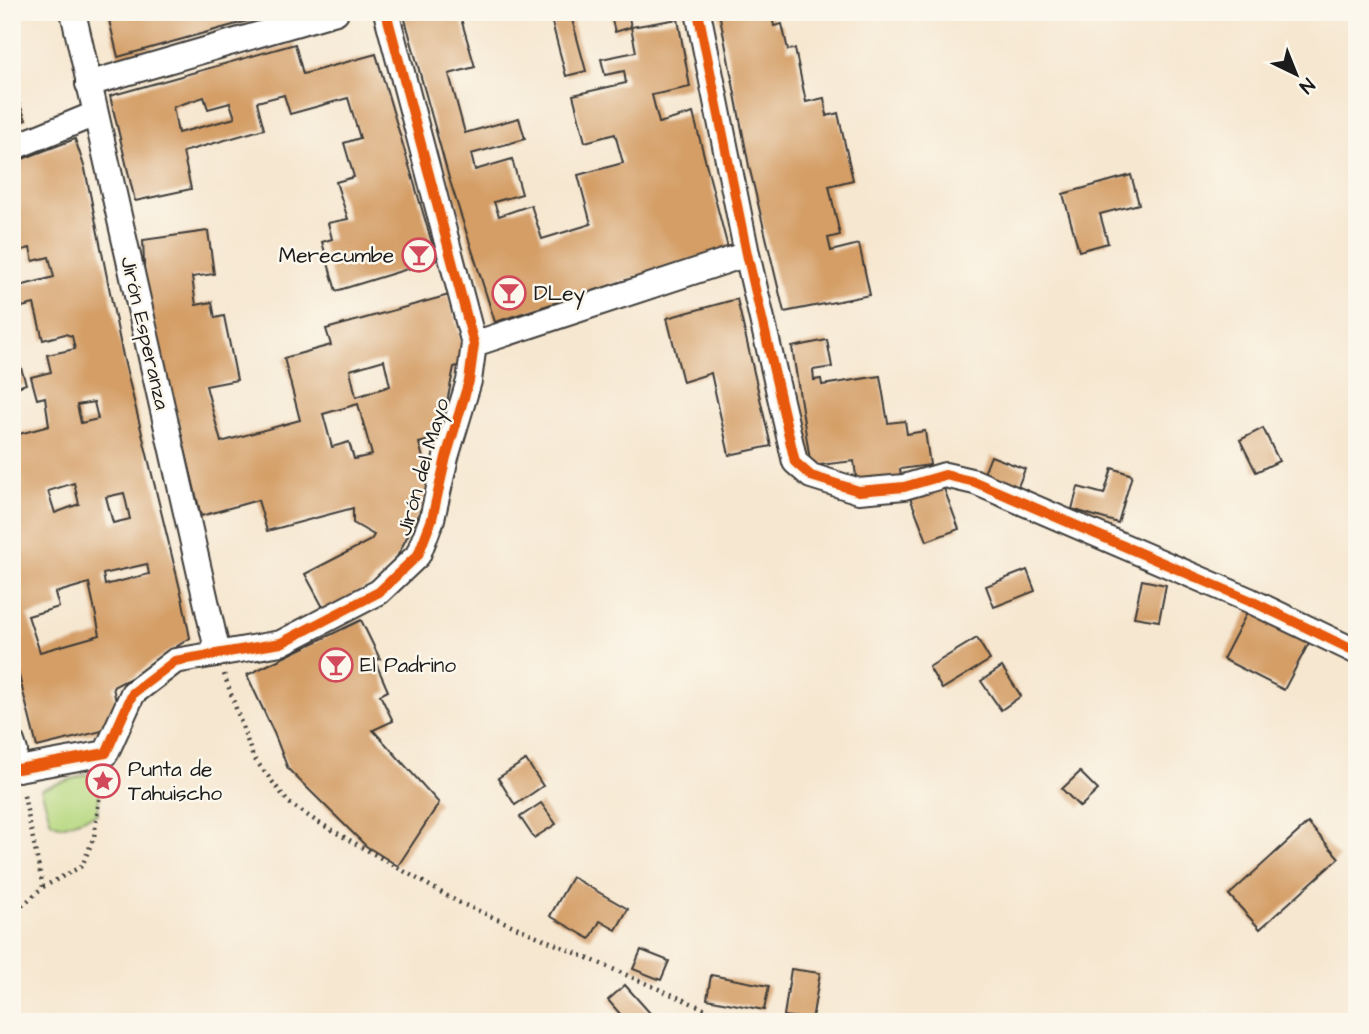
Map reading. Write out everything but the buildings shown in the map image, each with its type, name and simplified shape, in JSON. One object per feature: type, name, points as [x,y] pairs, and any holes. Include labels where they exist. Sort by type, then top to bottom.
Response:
[{"type":"street","name":"Jirón Esperanza","points":[[72,12],[218,654]]},
{"type":"street","points":[[88,85],[336,12]]},
{"type":"street","name":"Jirón del Mayo","points":[[106,753],[133,694],[175,661],[281,643],[379,592],[418,555],[432,519],[446,457],[468,381],[474,344],[386,12]]},
{"type":"street","points":[[698,12],[747,254],[795,461],[811,476],[859,491],[904,487],[945,475],[975,482],[1249,600],[1357,652]]},
{"type":"street","points":[[12,148],[94,114]]},
{"type":"street","points":[[474,344],[747,254]]},
{"type":"street","points":[[15,754],[106,753]]},
{"type":"path","points":[[218,654],[253,757],[289,803],[458,902],[734,1022]]},
{"type":"path","points":[[12,915],[43,887],[82,866],[94,837],[106,753]]},
{"type":"path","points":[[15,754],[43,887]]},
{"type":"green space","points":[[103,769],[97,814],[62,826],[51,822],[41,789]]},
{"type":"cycle path","points":[[18,769],[106,753],[133,693],[175,661],[281,643],[379,592],[418,555],[432,519],[446,457],[469,381],[474,344],[386,12]]},
{"type":"cycle path","points":[[698,12],[747,254],[795,462],[811,476],[859,491],[904,487],[945,475],[975,482],[1249,600],[1357,652]]},
{"type":"place","name":"Merecumbe","points":[[419,255]]},
{"type":"place","name":"DLey","points":[[509,293]]},
{"type":"place","name":"El Padrino","points":[[336,665]]},
{"type":"place","name":"Punta de Tahuischo","points":[[103,781]]}]
